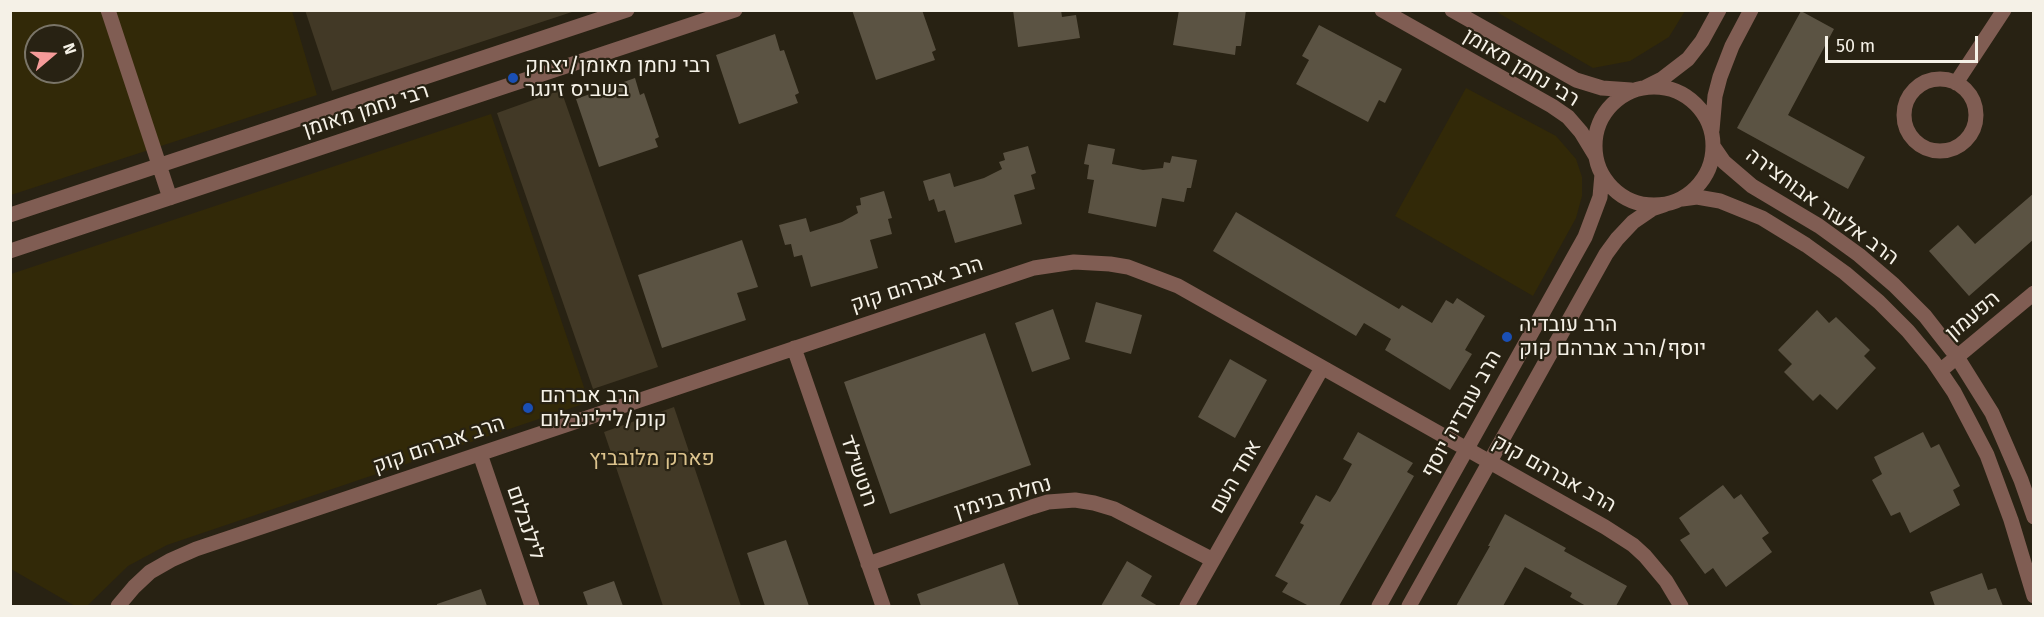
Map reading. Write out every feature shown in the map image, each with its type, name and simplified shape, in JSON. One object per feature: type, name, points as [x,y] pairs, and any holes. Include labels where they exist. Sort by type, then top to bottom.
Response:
[{"type":"street","points":[[108,10],[170,198]]},
{"type":"street","name":"רבי נחמן מאומן","points":[[10,215],[627,10]]},
{"type":"street","name":"רבי נחמן מאומן","points":[[10,251],[735,10]]},
{"type":"street","name":"רבי נחמן מאומן","points":[[1382,10],[1552,106],[1568,117],[1581,132],[1595,156]]},
{"type":"street","name":"רבי נחמן מאומן","points":[[1452,10],[1576,80],[1602,88],[1639,89]]},
{"type":"street","points":[[1664,205],[1647,205],[1624,198],[1611,188],[1595,156],[1596,131],[1603,116],[1620,98],[1662,79],[1688,59],[1702,41],[1719,10]]},
{"type":"street","points":[[1408,606],[1606,254],[1634,222],[1652,209],[1682,199],[1705,177],[1711,162],[1715,96],[1720,77],[1732,46],[1751,10]]},
{"type":"street","points":[[1956,82],[2004,10]]},
{"type":"street","points":[[1946,79],[1956,82],[1969,93],[1974,103],[1976,114],[1972,131],[1966,140],[1952,149],[1935,150],[1925,147],[1916,141],[1907,127],[1905,110],[1908,99],[1918,86],[1929,81],[1946,79]]},
{"type":"street","points":[[1639,89],[1660,87],[1684,96],[1702,113],[1712,141]]},
{"type":"street","name":"הרב אלעזר אבוחצירה","points":[[1712,141],[1724,162],[1752,186],[1819,226],[1859,255],[1925,316],[1973,380],[2000,430],[2034,517]]},
{"type":"street","name":"הרב עובדיה יוסף","points":[[1379,606],[1585,237],[1600,197],[1602,174]]},
{"type":"street","name":"הרב אלעזר אבוחצירה","points":[[1682,199],[1705,198],[1736,206],[1762,218],[1845,273],[1908,331],[1940,371],[1972,424],[1987,455],[2011,520],[2034,596]]},
{"type":"street","name":"הרב אברהם קוק","points":[[118,606],[150,572],[183,554],[1034,268],[1074,262],[1092,262],[1128,267],[1162,278],[1605,527],[1634,545],[1656,568],[1681,606]]},
{"type":"street","name":"הפעמון","points":[[1940,371],[2034,293]]},
{"type":"street","name":"רוטשילד","points":[[794,348],[883,606]]},
{"type":"street","name":"אחד העם","points":[[1187,606],[1322,368]]},
{"type":"street","name":"לילנבלום","points":[[480,454],[532,606]]},
{"type":"street","name":"נחלת בנימין","points":[[868,564],[1048,502],[1075,500],[1114,509],[1213,560]]},
{"type":"green space","points":[[305,10],[575,10],[575,11],[332,91]]},
{"type":"green space","points":[[561,90],[658,367],[593,389],[497,113]]},
{"type":"green space","name":"פארק מלובביץ","points":[[674,407],[741,606],[663,606],[604,432]]},
{"type":"sand","points":[[10,11],[292,11],[317,95],[11,195]]},
{"type":"sand","points":[[1495,11],[1685,11],[1669,37],[1630,61],[1593,68]]},
{"type":"sand","points":[[1466,88],[1556,136],[1576,159],[1582,177],[1582,196],[1576,218],[1533,296],[1395,216]]},
{"type":"sand","points":[[491,114],[589,402],[167,545],[128,566],[87,606],[75,606],[11,569],[11,274]]},
{"type":"building","points":[[852,10],[922,10],[936,50],[932,52],[935,60],[876,80]]},
{"type":"building","points":[[1013,10],[1061,10],[1062,17],[1076,15],[1080,38],[1018,47]]},
{"type":"building","points":[[1179,10],[1246,10],[1241,46],[1236,46],[1235,55],[1173,45]]},
{"type":"building","points":[[1801,11],[1834,29],[1788,115],[1865,157],[1848,189],[1737,128]]},
{"type":"building","points":[[1319,25],[1402,69],[1385,103],[1379,100],[1368,122],[1296,84],[1309,60],[1302,56]]},
{"type":"building","points":[[775,34],[780,51],[784,50],[799,93],[795,95],[798,103],[739,124],[716,55]]},
{"type":"building","points":[[635,78],[640,95],[644,93],[659,137],[655,139],[658,147],[599,167],[576,99]]},
{"type":"building","points":[[1088,144],[1115,149],[1112,164],[1143,170],[1163,168],[1164,162],[1170,163],[1172,156],[1197,160],[1191,188],[1187,188],[1184,202],[1162,198],[1156,227],[1088,213],[1094,180],[1087,179],[1089,165],[1084,164]]},
{"type":"building","points":[[1028,146],[1036,173],[1031,175],[1035,189],[1014,195],[1022,224],[955,243],[945,210],[938,212],[934,199],[929,201],[923,181],[950,173],[954,187],[984,178],[1002,169],[999,162],[1005,160],[1003,153]]},
{"type":"building","points":[[884,191],[892,218],[888,219],[892,234],[870,240],[878,268],[811,287],[802,255],[794,257],[791,244],[785,245],[779,225],[806,218],[810,232],[842,222],[858,213],[856,206],[861,205],[860,198]]},
{"type":"building","points":[[2034,193],[2034,239],[1969,296],[1929,251],[1958,225],[1975,244]]},
{"type":"building","points":[[1236,212],[1399,309],[1402,305],[1432,323],[1446,300],[1453,304],[1457,298],[1485,316],[1465,350],[1472,354],[1450,390],[1385,350],[1391,339],[1364,323],[1356,336],[1213,251]]},
{"type":"building","points":[[742,240],[758,287],[737,293],[746,320],[662,348],[638,275]]},
{"type":"building","points":[[1096,302],[1142,315],[1131,354],[1085,342]]},
{"type":"building","points":[[1053,309],[1070,359],[1032,372],[1015,323]]},
{"type":"building","points":[[1817,310],[1829,323],[1836,317],[1870,350],[1864,356],[1876,368],[1837,410],[1820,394],[1813,401],[1784,372],[1792,364],[1778,350]]},
{"type":"building","points":[[985,333],[1031,465],[890,514],[844,382]]},
{"type":"building","points":[[1230,359],[1267,380],[1235,438],[1198,417]]},
{"type":"building","points":[[1358,432],[1413,463],[1407,472],[1414,476],[1339,606],[1309,606],[1282,592],[1288,583],[1275,576],[1304,525],[1300,523],[1316,495],[1330,502],[1336,493],[1352,464],[1343,459]]},
{"type":"building","points":[[1923,432],[1931,448],[1939,444],[1960,486],[1953,490],[1960,505],[1910,533],[1900,512],[1891,516],[1872,480],[1882,474],[1874,457]]},
{"type":"building","points":[[1723,485],[1734,499],[1741,494],[1769,533],[1762,538],[1772,552],[1726,587],[1713,568],[1705,574],[1680,540],[1690,534],[1679,518]]},
{"type":"building","points":[[1505,514],[1566,548],[1564,551],[1627,586],[1616,606],[1586,606],[1570,597],[1572,593],[1525,567],[1503,606],[1456,606],[1490,546],[1488,546]]},
{"type":"building","points":[[786,540],[809,606],[765,606],[747,553]]},
{"type":"building","points":[[1127,561],[1152,576],[1141,596],[1158,606],[1101,606]]},
{"type":"building","points":[[1004,563],[1019,606],[921,606],[917,594]]},
{"type":"building","points":[[1982,573],[1988,590],[1996,588],[2003,606],[1935,606],[1930,592]]},
{"type":"building","points":[[614,581],[623,606],[588,606],[583,592]]},
{"type":"building","points":[[481,589],[487,606],[437,606],[437,604]]},
{"type":"place","name":"רבי נחמן מאומן/יצחק בשביס זינגר","points":[[513,78]]},
{"type":"place","name":"הרב עובדיה יוסף/הרב אברהם קוק","points":[[1507,337]]},
{"type":"place","name":"הרב אברהם קוק/לילינבלום","points":[[528,408]]}]
